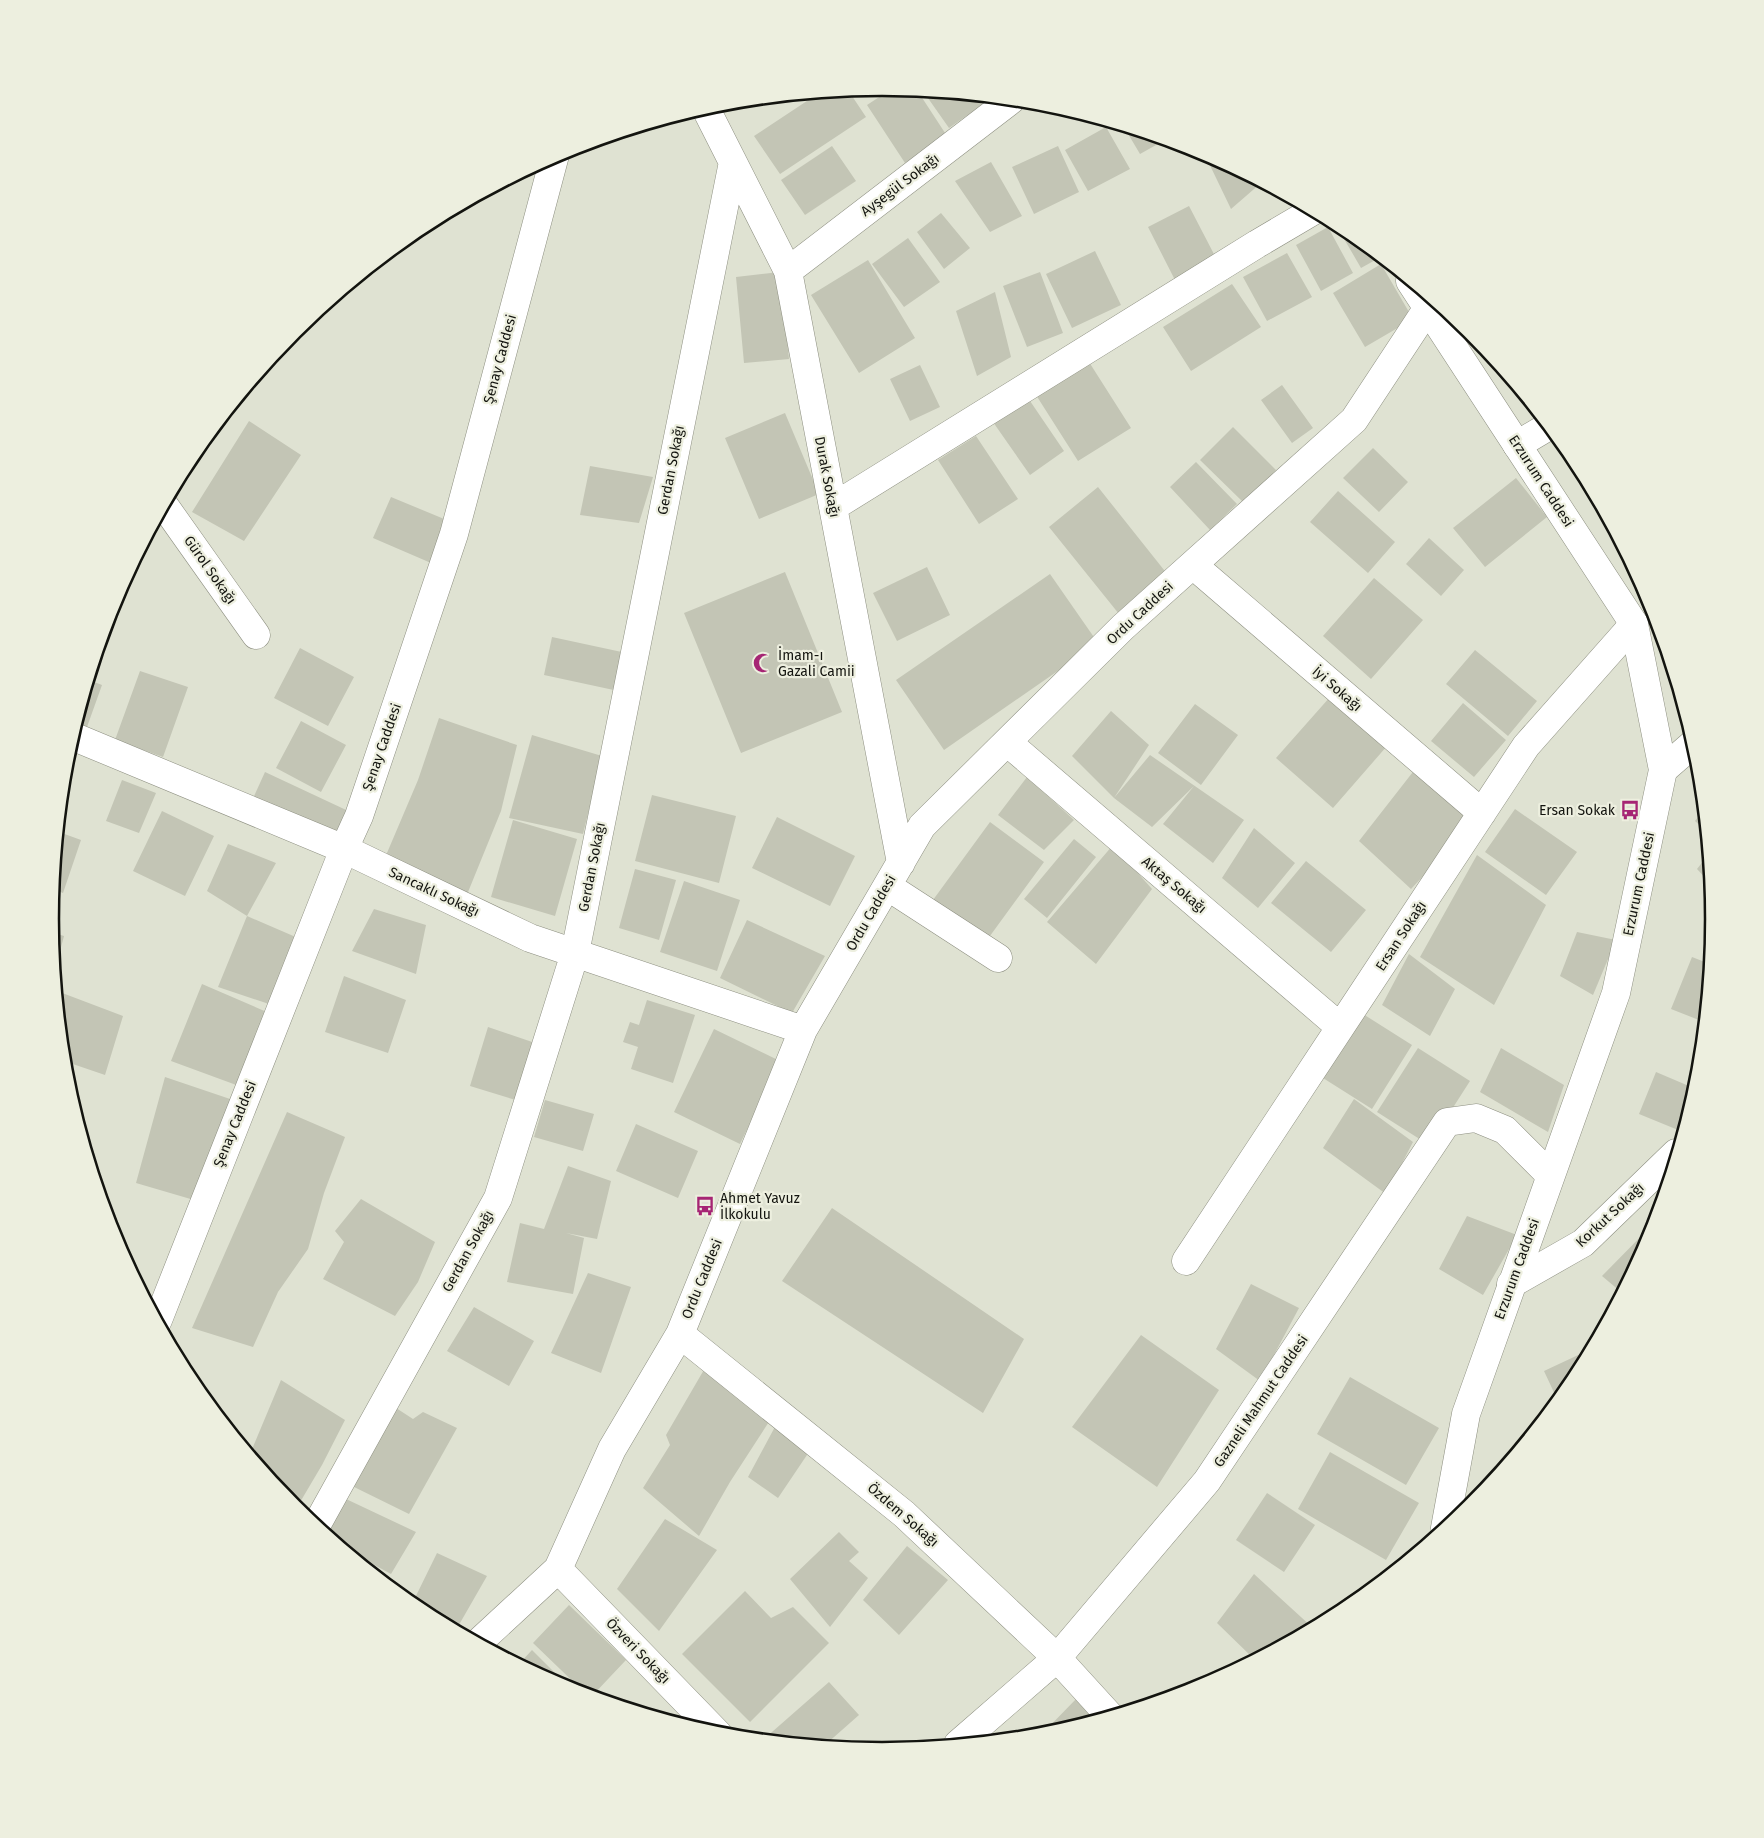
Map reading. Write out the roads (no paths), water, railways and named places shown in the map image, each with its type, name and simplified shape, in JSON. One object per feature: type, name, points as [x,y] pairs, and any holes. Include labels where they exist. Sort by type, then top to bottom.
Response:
[{"type":"street","name":"Ayşegül Sokağı","points":[[788,271],[1004,105]]},
{"type":"street","name":"Durak Sokağı","points":[[709,115],[788,271],[833,508],[894,874]]},
{"type":"street","name":"Gerdan Sokağı","points":[[320,1520],[498,1198],[575,953],[733,162]]},
{"type":"street","name":"Şenay Caddesi","points":[[160,1314],[344,849],[359,816],[454,534],[552,165]]},
{"type":"street","points":[[833,508],[1240,254],[1307,214]]},
{"type":"street","name":"Erzurum Caddesi","points":[[1430,305],[1517,445],[1634,624],[1663,770],[1616,993],[1466,1414],[1447,1517]]},
{"type":"street","name":"Ordu Caddesi","points":[[483,1639],[558,1569],[612,1449],[680,1334],[802,1030],[922,826],[1123,627],[1354,420],[1430,305]]},
{"type":"street","points":[[1517,445],[1543,429]]},
{"type":"street","name":"Gürol Sokağı","points":[[167,510],[256,636]]},
{"type":"street","name":"İyi Sokağı","points":[[1193,565],[1482,813]]},
{"type":"street","name":"Ersan Sokağı","points":[[1186,1261],[1526,746],[1634,624]]},
{"type":"street","name":"Sancaklı Sokağı","points":[[79,739],[344,849],[530,938],[802,1030]]},
{"type":"street","name":"Aktaş Sokağı","points":[[1007,742],[1340,1027]]},
{"type":"street","points":[[1663,770],[1687,749]]},
{"type":"street","points":[[894,874],[998,958]]},
{"type":"street","name":"Gazneli Mahmut Caddesi","points":[[966,1737],[1057,1658],[1208,1480],[1447,1122],[1476,1118],[1505,1130],[1550,1175]]},
{"type":"street","name":"Korkut Sokağı","points":[[1511,1284],[1583,1244],[1669,1159]]},
{"type":"street","name":"Özdem Sokağı","points":[[680,1334],[904,1514],[1057,1658],[1105,1711]]},
{"type":"street","name":"Özveri Sokağı","points":[[558,1569],[707,1723]]},
{"type":"place","name":"İmam-ı Gazali Camii","points":[[763,663]]},
{"type":"place","name":"Ersan Sokak","points":[[1630,810]]},
{"type":"place","name":"Ahmet Yavuz İlkokulu","points":[[705,1206]]}]
